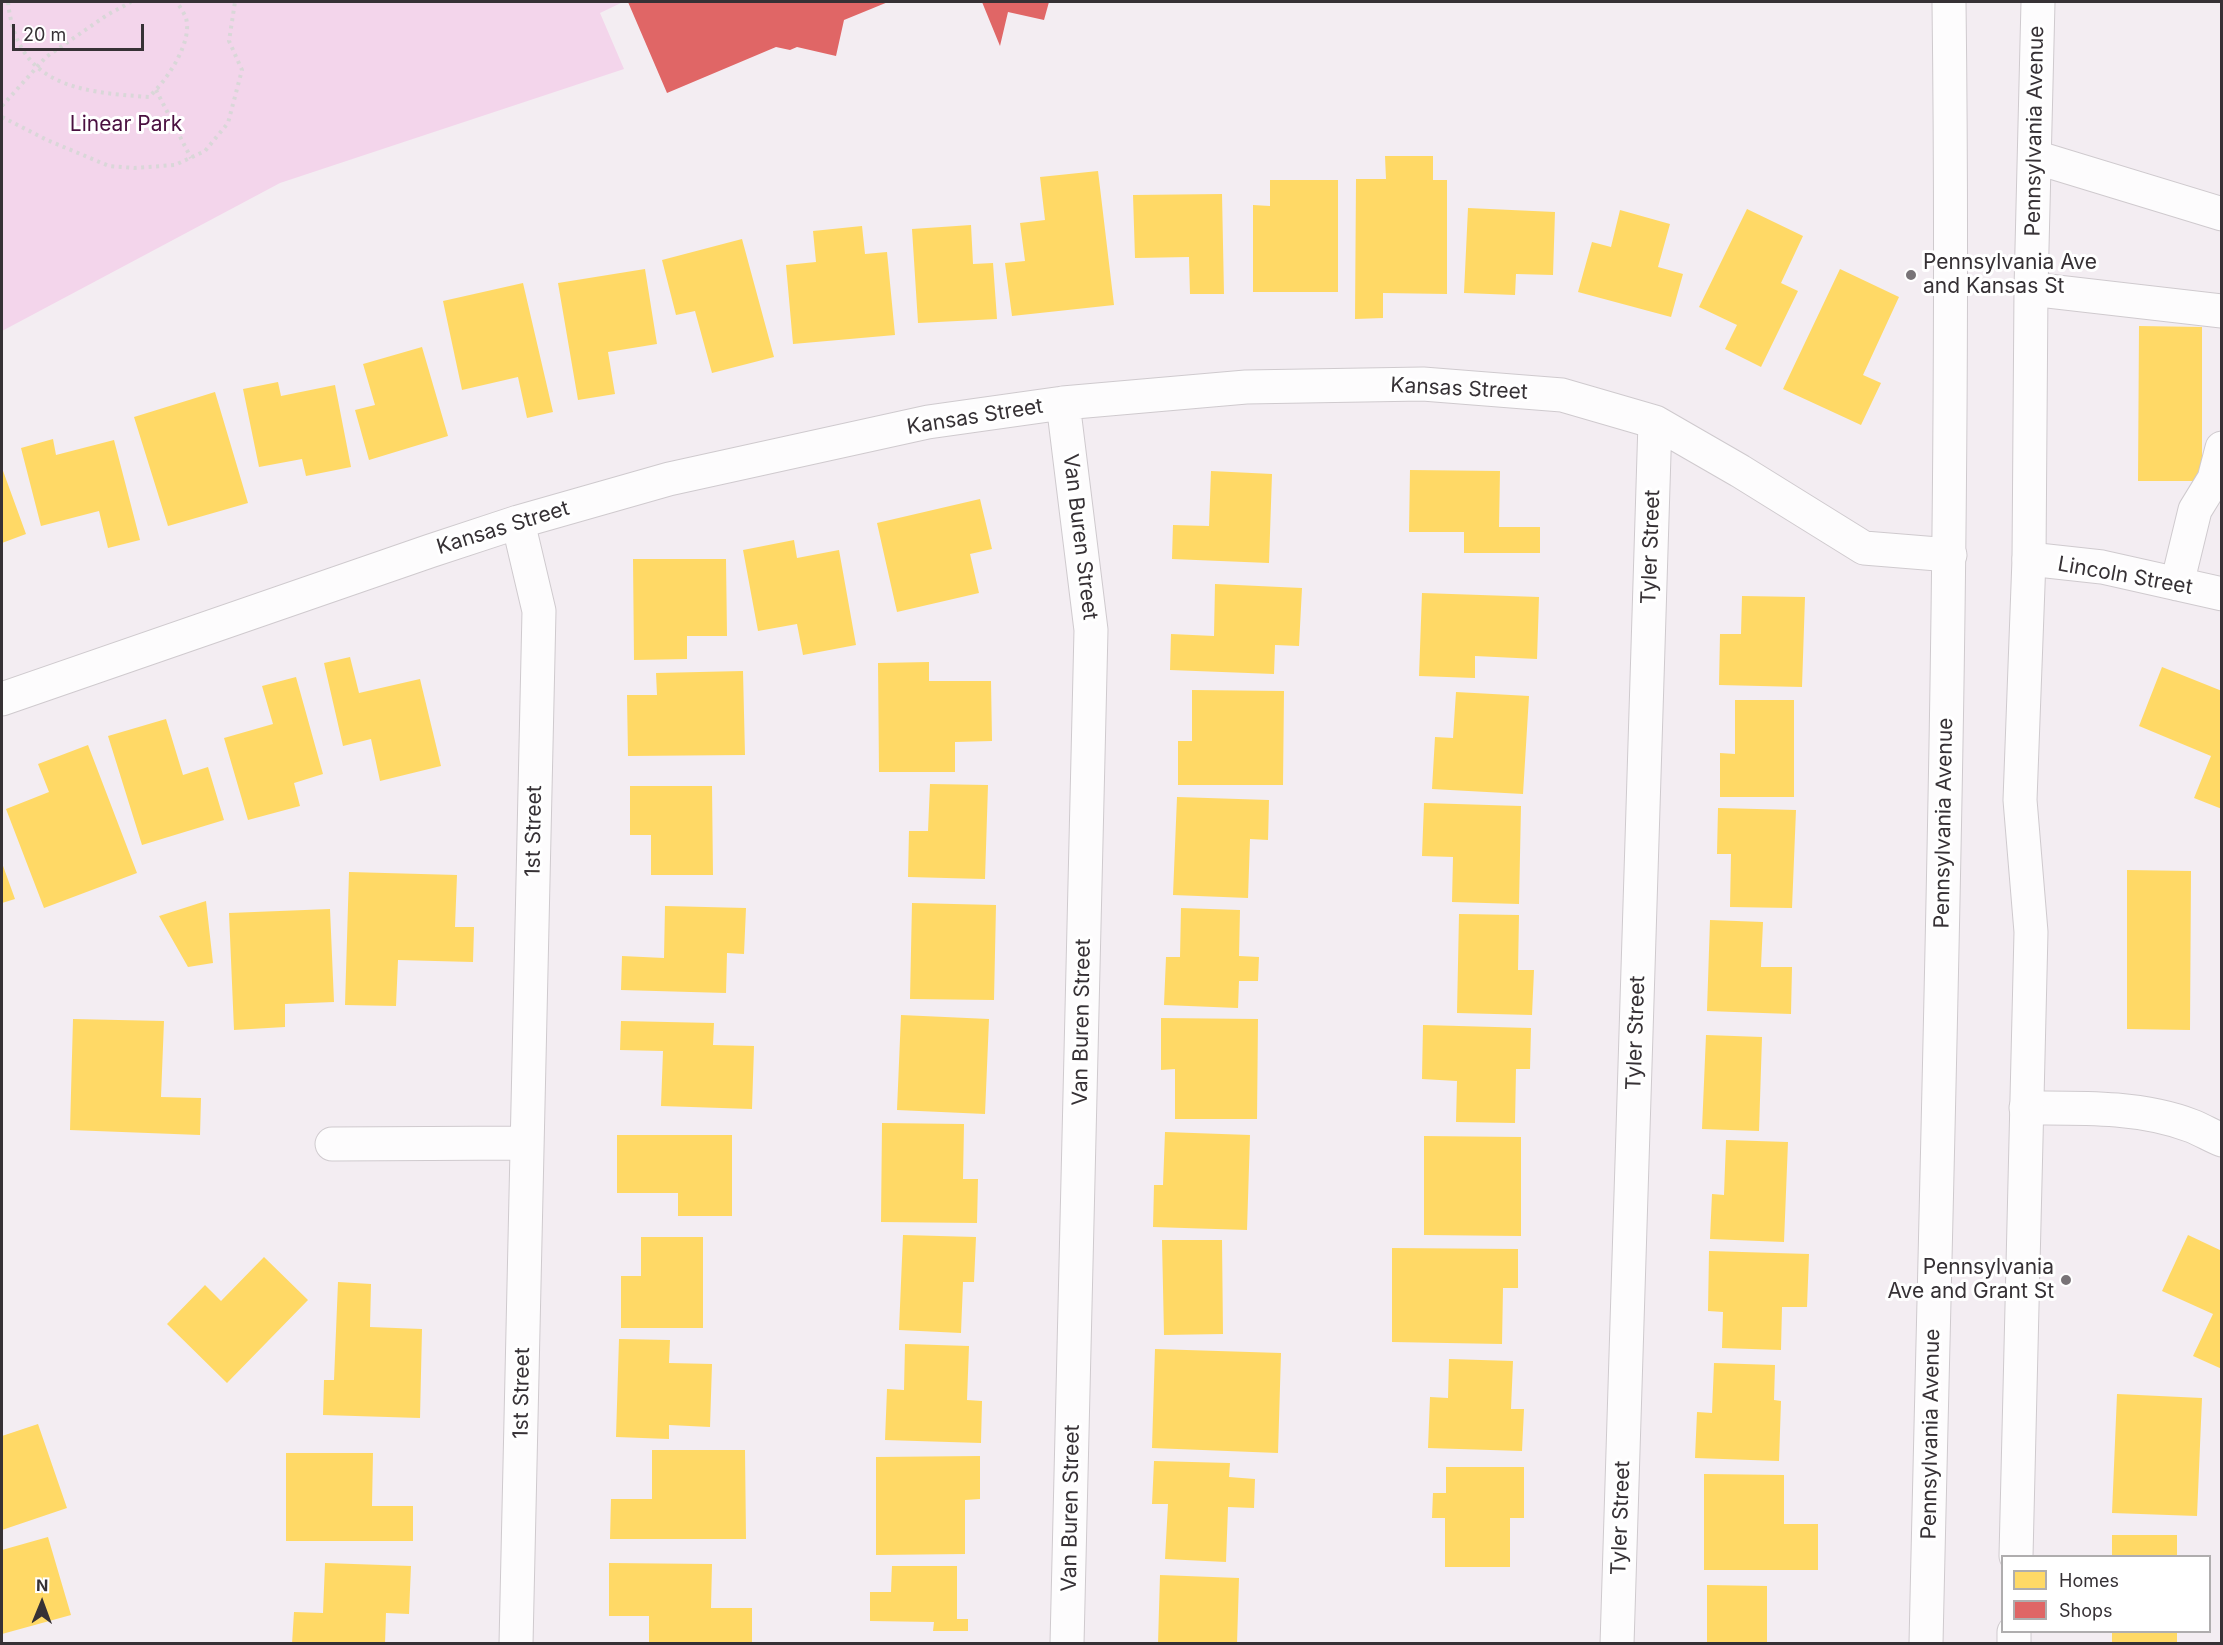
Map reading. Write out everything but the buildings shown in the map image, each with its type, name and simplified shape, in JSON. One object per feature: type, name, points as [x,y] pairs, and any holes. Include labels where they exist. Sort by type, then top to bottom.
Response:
[{"type":"street","name":"Pennsylvania Avenue","points":[[1926,1644],[1950,555],[1952,231],[1949,2]]},
{"type":"street","name":"Pennsylvania Avenue","points":[[2016,1555],[2031,932],[2020,800],[2029,559],[2031,289],[2038,2]]},
{"type":"street","points":[[2035,158],[2222,214]]},
{"type":"street","points":[[2031,289],[2222,311]]},
{"type":"street","name":"Kansas Street","points":[[2,699],[430,551],[518,522],[669,479],[917,425],[1064,403],[1246,387],[1423,384],[1562,395],[1655,422],[1740,471],[1864,548],[1950,555]]},
{"type":"street","name":"Van Buren Street","points":[[1064,403],[1091,630],[1067,1644]]},
{"type":"street","name":"Tyler Street","points":[[1617,1644],[1655,422]]},
{"type":"street","points":[[2177,584],[2195,510],[2214,479],[2222,448]]},
{"type":"street","name":"1st Street","points":[[516,1644],[539,611],[518,522]]},
{"type":"street","name":"Lincoln Street","points":[[2029,559],[2102,567],[2222,594]]},
{"type":"street","points":[[2026,1108],[2087,1108],[2151,1115],[2192,1126],[2222,1140]]},
{"type":"street","points":[[332,1144],[527,1143]]},
{"type":"path","points":[[8,2],[10,18],[22,50],[36,68],[70,87],[149,97],[162,84],[184,46],[186,19],[177,2]]},
{"type":"path","points":[[2,106],[46,57],[107,15],[131,2]]},
{"type":"path","points":[[2,117],[47,140],[109,166],[134,168],[175,165],[191,158],[205,151],[228,123],[242,70],[229,41],[235,2]]},
{"type":"path","points":[[156,90],[191,158]]},
{"type":"green space","name":"Linear Park","points":[[2,2],[623,2],[600,13],[624,69],[280,183],[2,331]]},
{"type":"place","name":"Pennsylvania Ave and Kansas St","points":[[1911,275]]},
{"type":"place","name":"Pennsylvania Ave and Grant St","points":[[2066,1280]]}]
